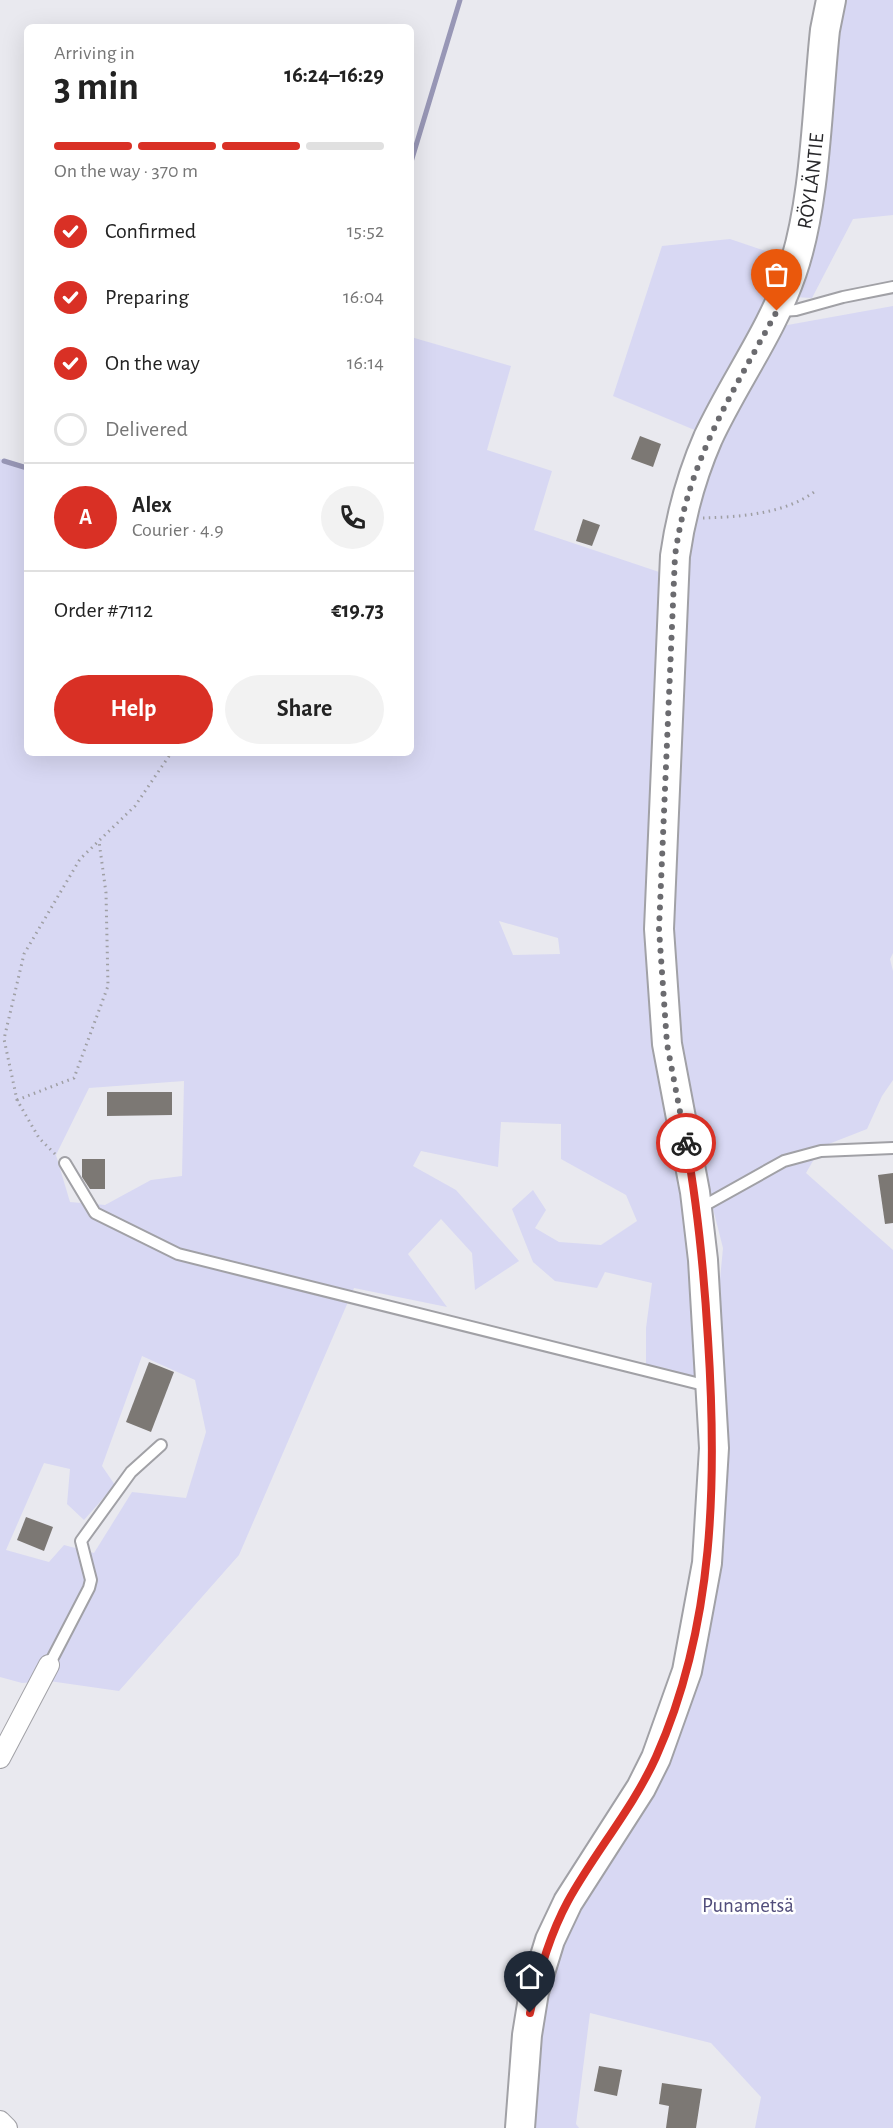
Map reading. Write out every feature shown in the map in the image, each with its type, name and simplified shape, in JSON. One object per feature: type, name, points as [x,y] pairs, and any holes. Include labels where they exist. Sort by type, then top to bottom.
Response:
[{"type":"street","name":"RÖYLÄNTIE","points":[[520,2128],[526,2035],[534,1992],[550,1940],[568,1902],[651,1768],[669,1725],[687,1671],[707,1563],[713,1504],[711,1387],[704,1260],[667,1044],[659,929],[675,556],[680,519],[693,475],[709,436],[777,311],[793,271],[805,218],[825,30],[831,0]]},
{"type":"street","points":[[0,1758],[50,1665]]},
{"type":"street","points":[[0,2121],[7,2128]]},
{"type":"lane","points":[[777,311],[796,310],[843,297],[893,287]]},
{"type":"lane","points":[[697,1210],[784,1161],[820,1151],[893,1148]]},
{"type":"lane","points":[[65,1163],[95,1213],[178,1254],[711,1387]]},
{"type":"lane","points":[[50,1665],[89,1588],[91,1580],[81,1541],[131,1472],[161,1445]]},
{"type":"path","points":[[680,519],[751,514],[787,506],[804,500],[814,492]]},
{"type":"path","points":[[65,1163],[39,1138],[17,1100],[4,1039],[24,954],[80,859],[135,806],[169,756]]},
{"type":"path","points":[[17,1100],[74,1078],[108,986],[106,893],[98,840]]},
{"type":"green space","points":[[843,0],[893,0],[893,215],[853,219],[812,298],[794,297]]},
{"type":"green space","points":[[730,239],[795,261],[709,436],[613,396],[662,246]]},
{"type":"green space","name":"Punametsä","points":[[893,306],[893,953],[890,959],[893,971],[893,1080],[882,1096],[867,1129],[821,1147],[806,1173],[893,1250],[893,2128],[755,2128],[761,2097],[711,2043],[590,2013],[576,2124],[579,2128],[530,2128],[535,2040],[558,1955],[706,1644],[725,1520],[725,1426],[719,1290],[723,1248],[700,1158],[677,1034],[670,957],[691,528],[713,453],[782,326]]},
{"type":"green space","points":[[414,338],[511,366],[487,450],[552,471],[534,530],[674,577],[663,866],[711,1384],[646,1371],[646,1328],[652,1283],[605,1272],[597,1288],[555,1281],[533,1262],[512,1209],[533,1190],[546,1210],[535,1228],[559,1242],[601,1245],[637,1221],[626,1195],[561,1159],[561,1124],[501,1122],[498,1167],[421,1151],[413,1166],[456,1190],[519,1261],[475,1290],[472,1253],[441,1219],[408,1254],[447,1307],[354,1288],[239,1555],[119,1691],[49,1681],[22,1683],[0,1677],[0,459],[24,467],[24,756],[414,756]],"holes":[[[499,921],[558,938],[560,954],[513,955]],[[184,1081],[182,1176],[151,1180],[105,1205],[70,1202],[56,1155],[89,1088]],[[142,1356],[195,1380],[206,1432],[186,1498],[132,1492],[94,1553],[64,1545],[49,1562],[6,1550],[44,1463],[70,1469],[67,1504],[84,1520],[115,1485],[102,1466]]]},
{"type":"building","points":[[640,436],[661,444],[653,467],[631,459]]},
{"type":"building","points":[[583,519],[600,525],[592,546],[576,541]]},
{"type":"building","points":[[107,1092],[172,1092],[172,1115],[107,1116]]},
{"type":"building","points":[[82,1159],[105,1159],[105,1189],[90,1189],[82,1177]]},
{"type":"building","points":[[893,1173],[893,1223],[885,1224],[878,1175]]},
{"type":"building","points":[[149,1362],[174,1372],[151,1432],[126,1422]]},
{"type":"building","points":[[26,1517],[53,1527],[44,1551],[17,1540]]},
{"type":"building","points":[[599,2066],[622,2070],[617,2096],[594,2091]]},
{"type":"building","points":[[662,2083],[702,2089],[696,2128],[666,2128],[669,2106],[659,2104]]},
{"type":"waterway","points":[[414,152],[460,0]]},
{"type":"waterway","points":[[4,461],[24,467]]},
{"type":"way so far","points":[[686,1143],[667,1044],[661,986],[659,929],[675,556],[680,519],[693,475],[709,436],[777,311]]},
{"type":"route","points":[[530,2013],[550,1940],[568,1902],[590,1864],[641,1788],[656,1758],[687,1671],[698,1614],[707,1563],[713,1504],[714,1448],[704,1260],[686,1143]]}]
